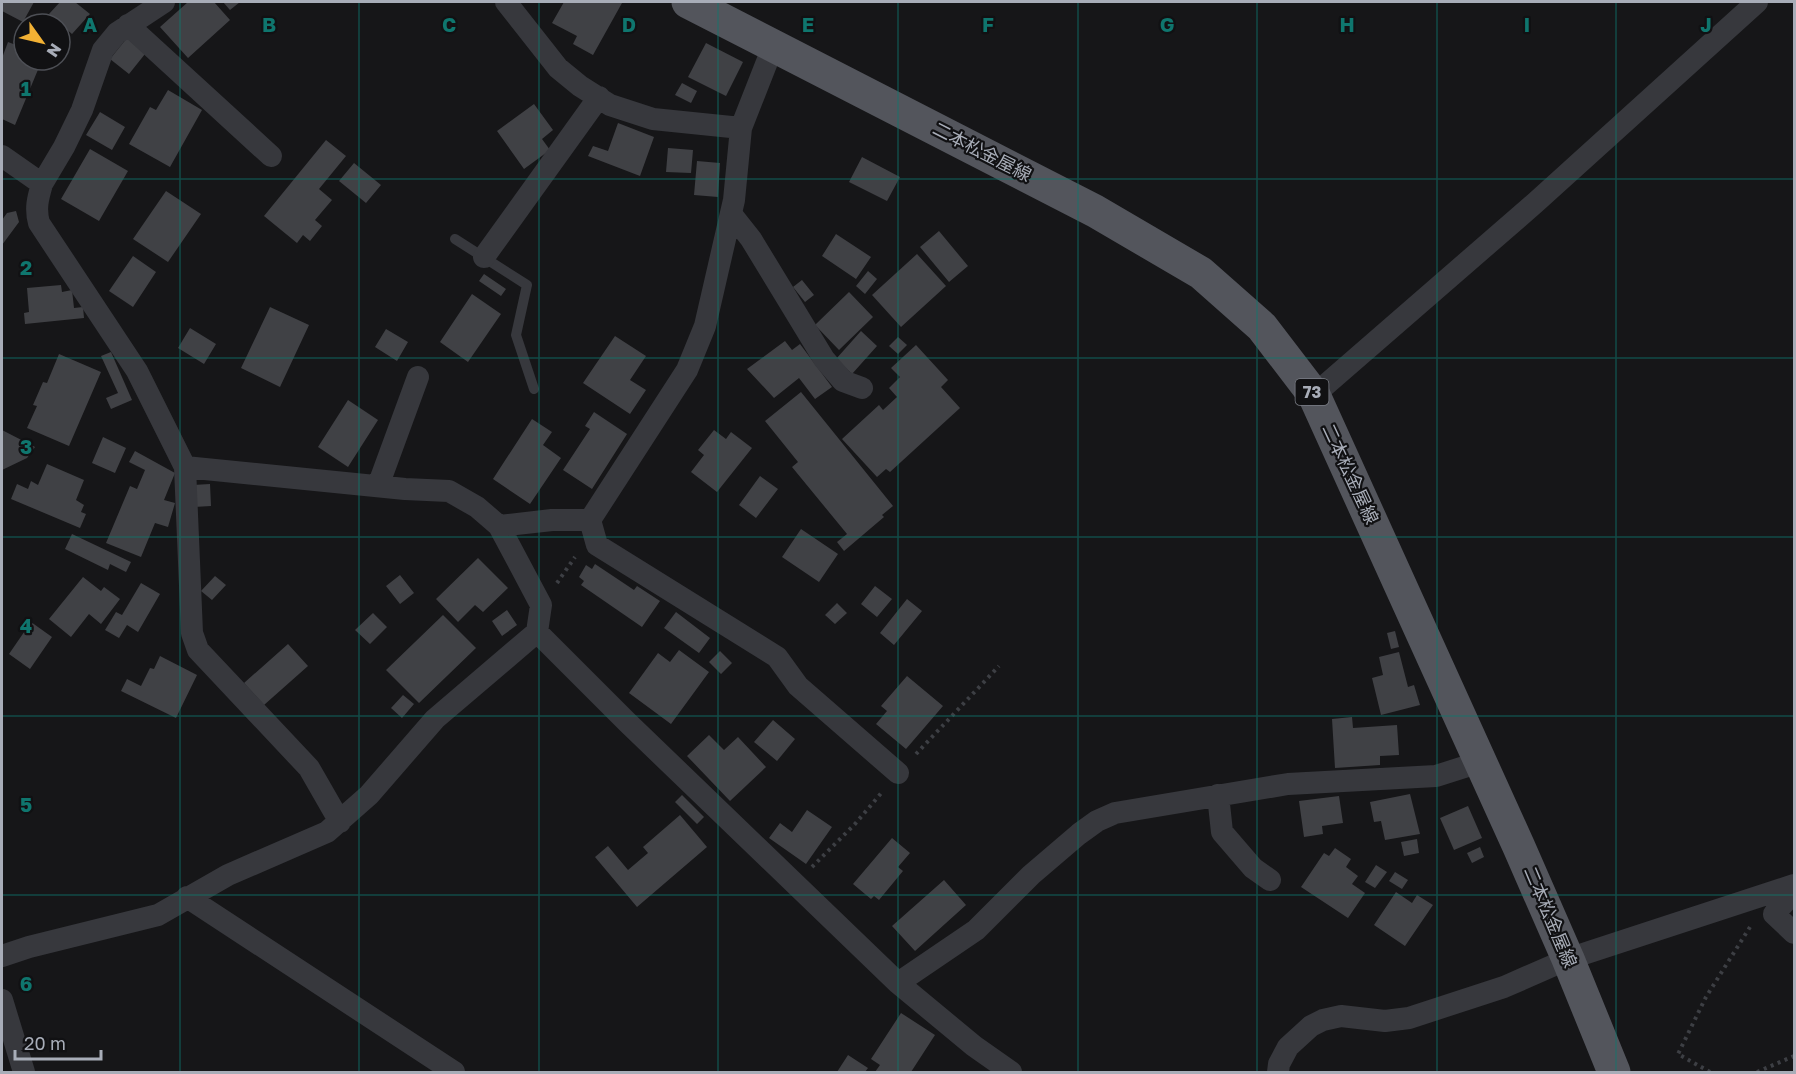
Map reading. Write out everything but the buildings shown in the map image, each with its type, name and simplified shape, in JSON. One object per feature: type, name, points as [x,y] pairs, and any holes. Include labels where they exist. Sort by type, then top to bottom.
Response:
[{"type":"main road","name":"二本松金屋線","points":[[688,2],[774,44],[1095,211],[1201,273],[1262,327],[1314,395],[1568,959],[1614,1072]]},
{"type":"street","points":[[164,2],[117,33],[104,50],[82,110],[42,184],[36,213],[39,223],[137,371],[185,466],[192,633],[198,651],[309,768],[340,822]]},
{"type":"street","points":[[506,2],[558,68],[580,86],[610,105],[653,119],[741,128]]},
{"type":"street","points":[[1314,395],[1535,203],[1757,2]]},
{"type":"street","points":[[128,25],[271,156]]},
{"type":"street","points":[[774,44],[741,128],[739,167],[732,215],[705,327],[687,370],[592,526],[597,544],[777,657],[798,686],[898,773]]},
{"type":"street","points":[[484,257],[599,97]]},
{"type":"street","points":[[2,156],[42,184]]},
{"type":"street","points":[[732,215],[751,239],[824,359],[843,381],[862,388]]},
{"type":"street","points":[[378,486],[418,377]]},
{"type":"street","points":[[2,956],[158,915],[187,897],[266,857],[327,832],[369,795],[435,719],[537,632],[541,605],[499,526],[477,507],[449,491],[185,466]]},
{"type":"street","points":[[499,526],[552,520],[592,526]]},
{"type":"street","points":[[537,632],[898,983],[974,1046],[1011,1072]]},
{"type":"street","points":[[898,983],[976,930],[1030,875],[1079,834],[1097,821],[1115,813],[1288,784],[1437,776],[1480,762]]},
{"type":"street","points":[[1218,795],[1222,832],[1253,868],[1270,880]]},
{"type":"street","points":[[1278,1072],[1279,1064],[1288,1047],[1311,1026],[1323,1020],[1341,1016],[1385,1021],[1409,1018],[1504,987],[1568,959],[1794,885]]},
{"type":"street","points":[[1794,892],[1774,914],[1794,933]]},
{"type":"street","points":[[187,897],[454,1072]]},
{"type":"street","points":[[2,1000],[24,1072]]},
{"type":"lane","points":[[455,238],[526,285],[516,335],[534,389]]},
{"type":"path","points":[[541,605],[592,526]]},
{"type":"path","points":[[1710,1072],[1678,1054],[1706,997],[1754,921],[1774,914]]},
{"type":"path","points":[[1757,1072],[1794,1056]]}]
